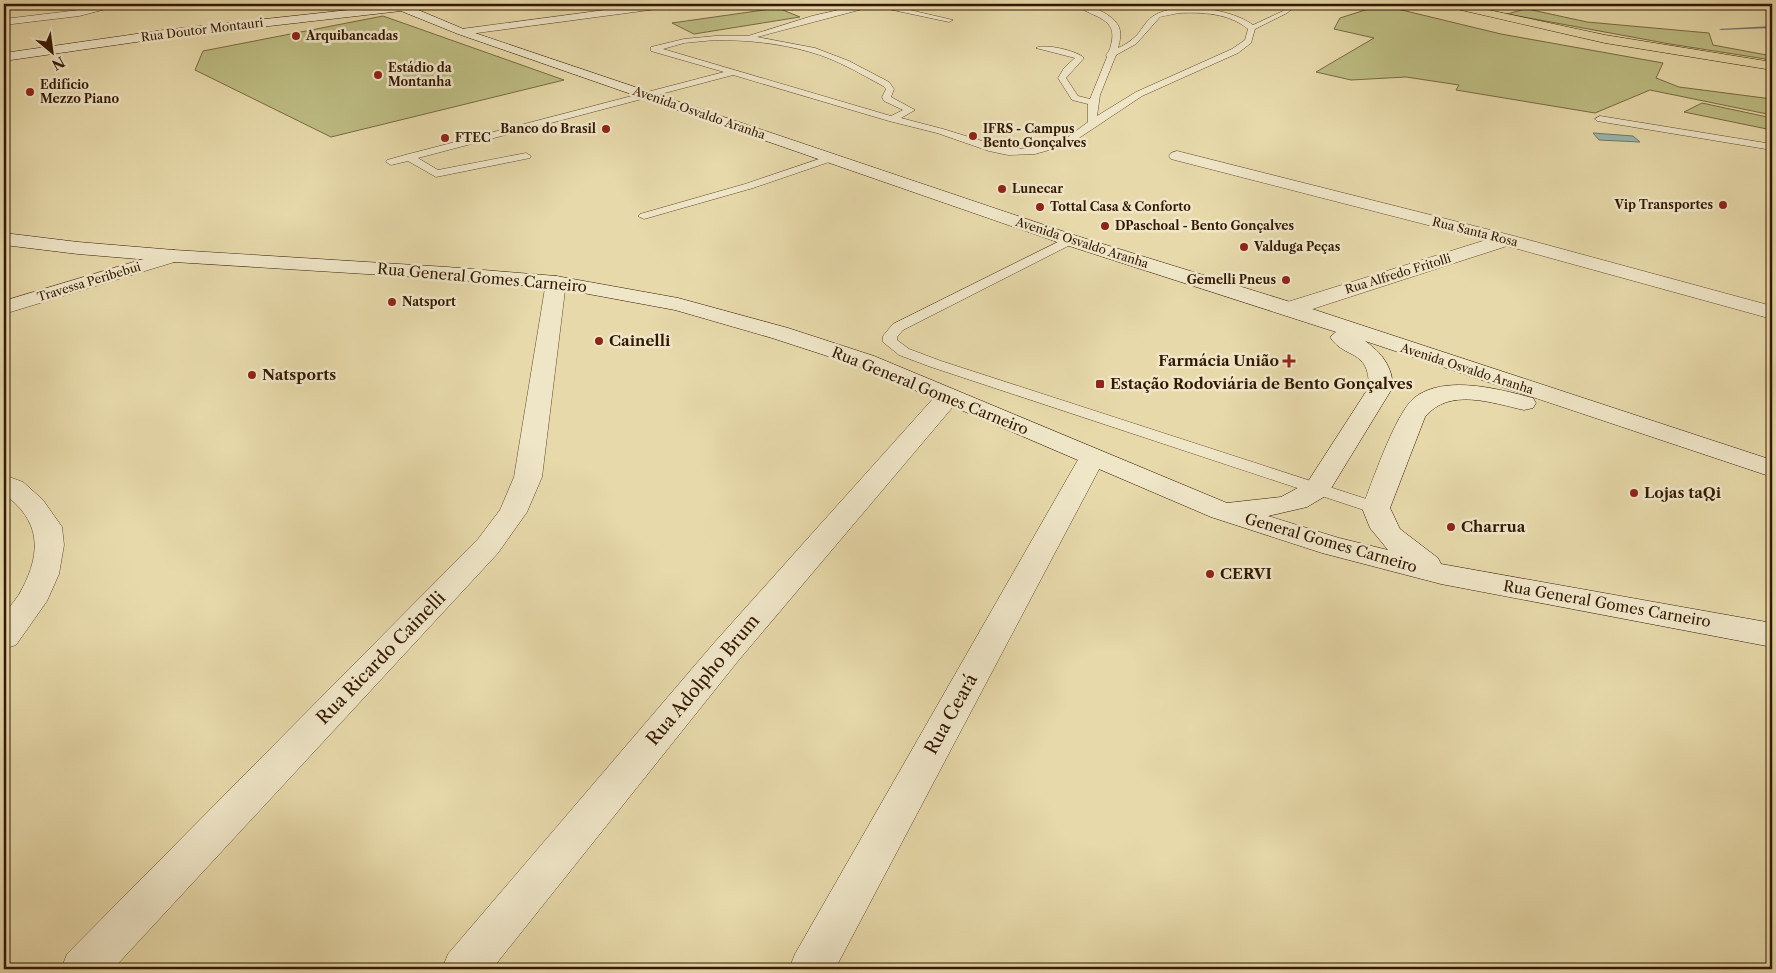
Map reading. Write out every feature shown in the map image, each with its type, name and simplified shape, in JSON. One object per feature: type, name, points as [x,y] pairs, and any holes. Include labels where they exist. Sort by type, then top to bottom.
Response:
[{"type":"highway","points":[[1448,4],[1605,39],[1772,66]]},
{"type":"main road","points":[[4,22],[95,10],[114,4]]},
{"type":"main road","points":[[462,32],[672,4]]},
{"type":"main road","name":"Avenida Osvaldo Aranha","points":[[400,5],[462,32],[1070,240],[1296,311],[1772,469]]},
{"type":"main road","name":"Rua Doutor Montauri","points":[[4,57],[164,34],[400,5],[430,5]]},
{"type":"main road","name":"Rua Santa Rosa","points":[[1178,156],[1507,240],[1772,313]]},
{"type":"main road","name":"Rua General Gomes Carneiro","points":[[4,239],[68,247],[174,256],[447,273],[556,282],[678,304],[771,330],[866,361],[1221,511]]},
{"type":"main road","name":"Rua Alfredo Fritolli","points":[[1296,311],[1507,240]]},
{"type":"main road","name":"Travessa Peribebui","points":[[4,308],[174,256]]},
{"type":"main road","name":"Rua Ricardo Cainelli","points":[[83,969],[488,546],[513,512],[528,477],[556,282]]},
{"type":"main road","points":[[1221,511],[1282,506],[1304,500],[1317,490],[1381,387],[1382,375],[1372,357],[1296,311]]},
{"type":"main road","points":[[1441,574],[1391,538],[1380,524],[1376,508],[1413,414],[1419,405],[1441,394],[1468,393],[1491,396],[1644,428]]},
{"type":"main road","name":"Rua Adolpho Brum","points":[[464,969],[726,652],[948,397]]},
{"type":"main road","name":"Rua Ceará","points":[[811,969],[1092,458]]},
{"type":"main road","points":[[4,483],[12,486],[30,502],[48,528],[48,561],[38,590],[16,624],[4,637]]},
{"type":"main road","name":"General Gomes Carneiro","points":[[1221,511],[1332,546],[1441,574]]},
{"type":"main road","name":"Rua General Gomes Carneiro","points":[[1441,574],[1772,635]]},
{"type":"lane","points":[[814,18],[792,8],[815,4]]},
{"type":"lane","points":[[748,38],[814,18],[872,4]]},
{"type":"lane","points":[[876,4],[949,20]]},
{"type":"lane","points":[[1079,4],[1114,25],[1117,30],[1116,44],[1092,103],[1093,122]]},
{"type":"lane","points":[[892,120],[910,110],[887,99],[886,97],[890,89],[886,84],[826,55],[748,38],[694,39],[654,49],[892,120],[940,131],[993,149],[1022,152],[1052,148],[1066,142],[1079,135],[1093,122],[1139,94],[1235,51],[1248,41],[1252,28],[1285,12],[1290,8],[1289,4]]},
{"type":"lane","points":[[1110,55],[1129,46],[1156,17],[1174,12],[1198,11],[1217,14],[1241,21],[1252,28]]},
{"type":"lane","points":[[1040,48],[1066,52],[1080,58],[1067,70],[1062,78],[1075,98],[1092,103]]},
{"type":"lane","points":[[391,162],[731,73]]},
{"type":"lane","points":[[1600,119],[1772,146]]},
{"type":"lane","points":[[409,157],[436,174],[526,156],[497,134]]},
{"type":"lane","points":[[644,216],[749,186],[831,158]]},
{"type":"lane","points":[[1070,240],[898,327],[890,336],[890,342],[904,352],[936,364],[1376,508]]},
{"type":"green space","points":[[1510,4],[1522,4],[1532,10],[1587,22],[1709,33],[1713,45],[1772,56],[1772,60],[1670,44],[1507,14],[1525,9]]},
{"type":"green space","points":[[1381,5],[1501,34],[1663,63],[1656,78],[1679,87],[1772,99],[1772,115],[1650,90],[1595,113],[1456,90],[1459,85],[1406,77],[1351,80],[1316,72],[1374,38],[1334,29],[1340,18]]},
{"type":"green space","points":[[778,8],[800,17],[694,34],[672,23]]},
{"type":"green space","name":"Estádio da Montanha","points":[[383,16],[564,80],[331,137],[195,70],[203,51]]},
{"type":"green space","points":[[1702,103],[1772,118],[1772,130],[1684,112]]},
{"type":"water","points":[[1593,133],[1633,136],[1640,142],[1599,140]]},
{"type":"waterway","points":[[1721,29],[1772,27]]},
{"type":"place","name":"Arquibancadas","points":[[296,36]]},
{"type":"place","name":"Estádio da Montanha","points":[[378,75]]},
{"type":"place","name":"Edifício Mezzo Piano","points":[[30,92]]},
{"type":"place","name":"Banco do Brasil","points":[[606,129]]},
{"type":"place","name":"IFRS - Campus Bento Gonçalves","points":[[973,136]]},
{"type":"place","name":"FTEC","points":[[445,138]]},
{"type":"place","name":"Lunecar","points":[[1002,189]]},
{"type":"place","name":"Vip Transportes","points":[[1723,205]]},
{"type":"place","name":"Tottal Casa & Conforto","points":[[1040,207]]},
{"type":"place","name":"DPaschoal - Bento Gonçalves","points":[[1105,226]]},
{"type":"place","name":"Valduga Peças","points":[[1244,247]]},
{"type":"place","name":"Gemelli Pneus","points":[[1286,280]]},
{"type":"place","name":"Natsport","points":[[392,302]]},
{"type":"place","name":"Cainelli","points":[[599,341]]},
{"type":"place","name":"Farmácia União","points":[[1289,361]]},
{"type":"place","name":"Natsports","points":[[252,375]]},
{"type":"place","name":"Estação Rodoviária de Bento Gonçalves","points":[[1100,384]]},
{"type":"place","name":"Lojas taQi","points":[[1634,493]]},
{"type":"place","name":"Charrua","points":[[1451,527]]},
{"type":"place","name":"CERVI","points":[[1210,574]]}]
